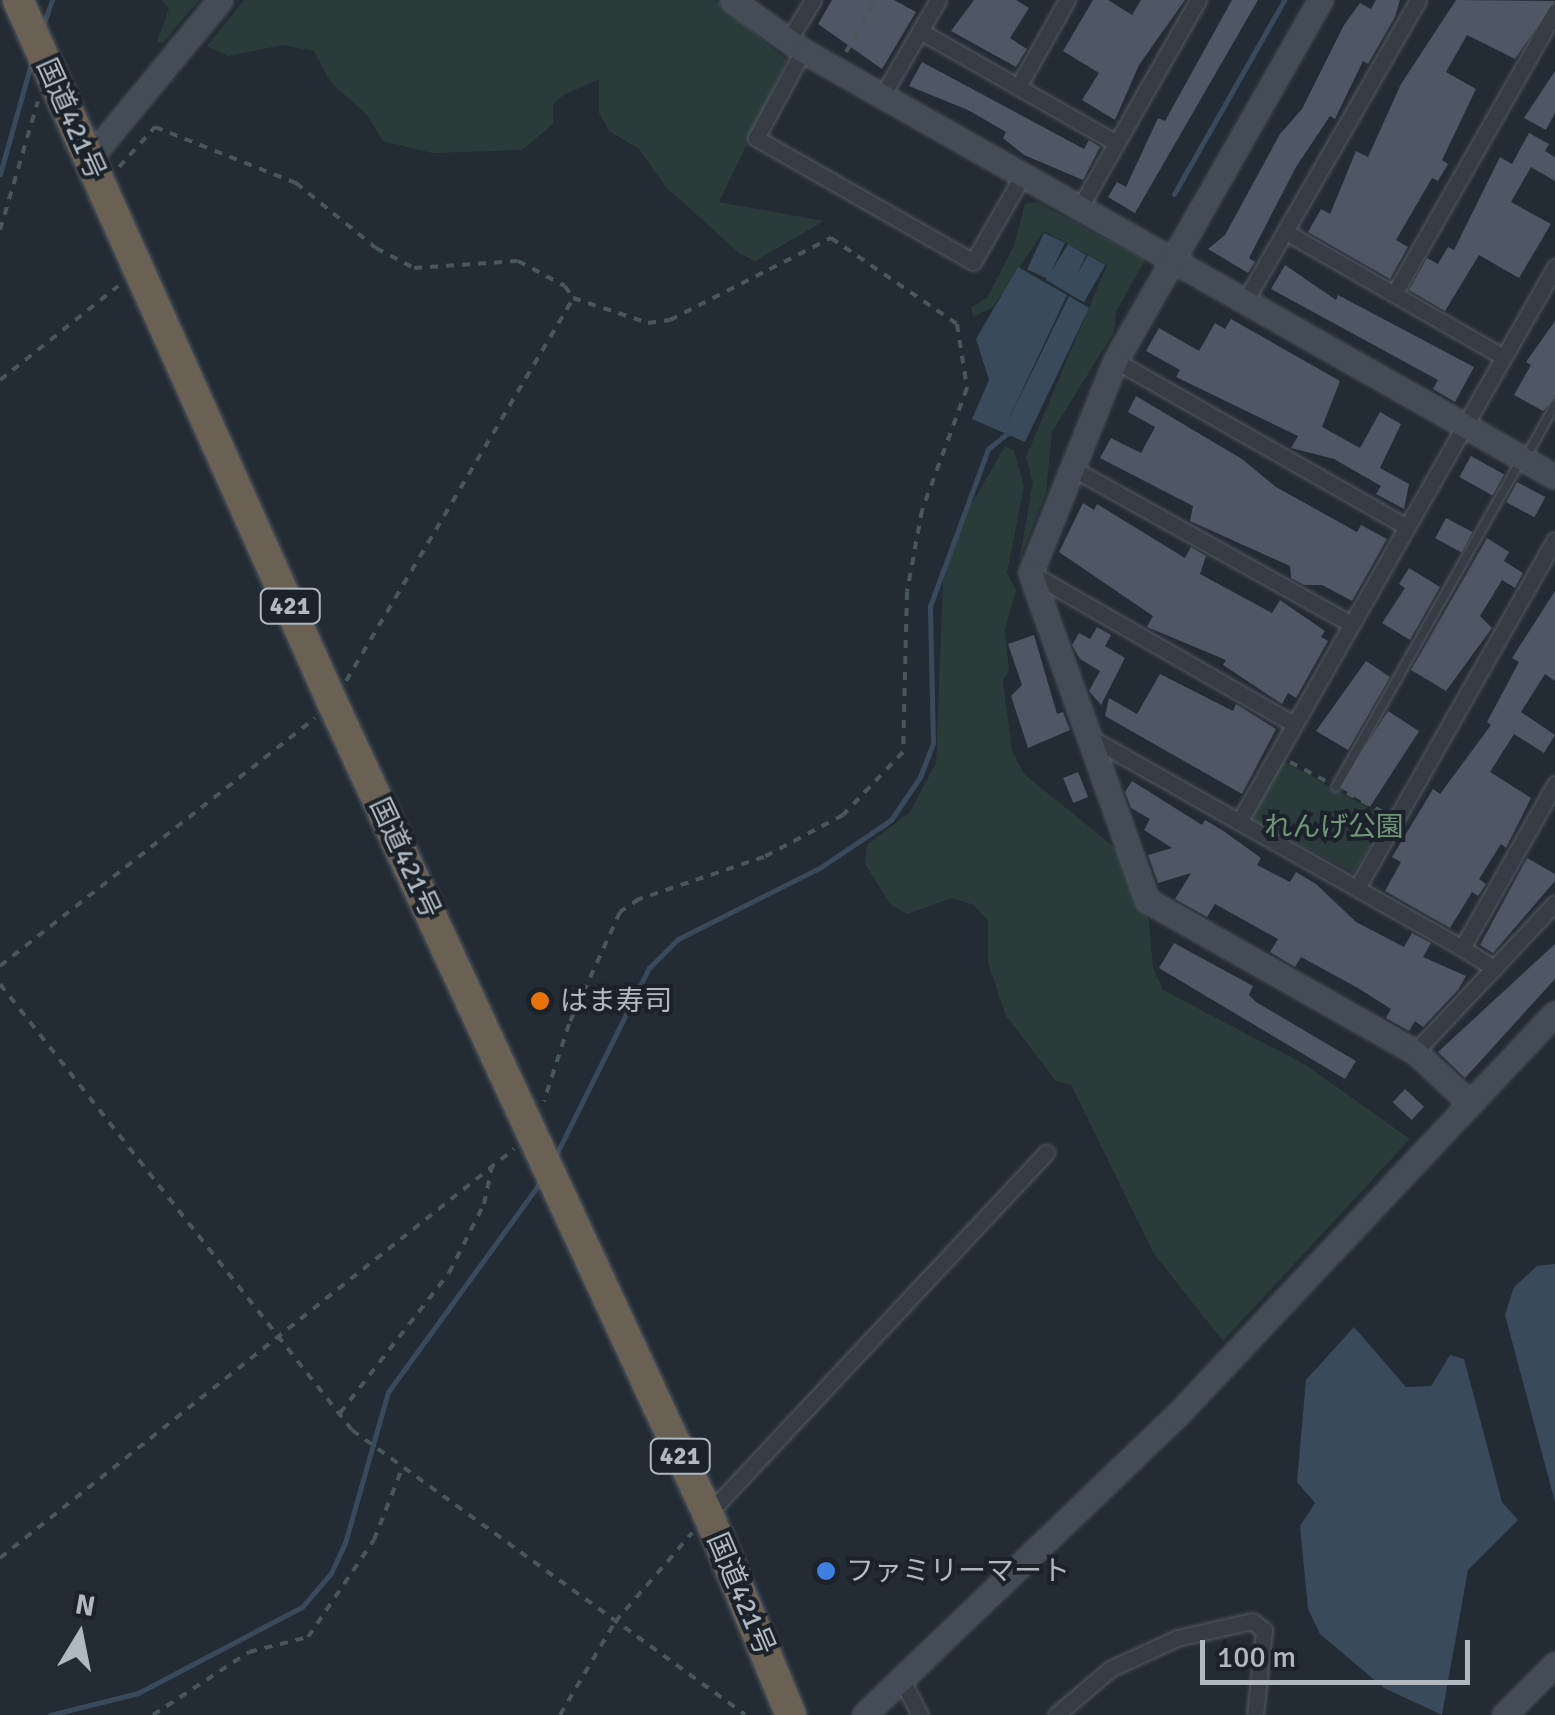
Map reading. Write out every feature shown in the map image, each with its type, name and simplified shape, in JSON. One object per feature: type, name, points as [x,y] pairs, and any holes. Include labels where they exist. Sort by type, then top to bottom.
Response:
[{"type":"highway","name":"国道421号","points":[[18,0],[332,704],[708,1514],[791,1715]]},
{"type":"street","points":[[89,160],[222,0]]},
{"type":"street","points":[[732,0],[796,46],[882,96],[1463,426],[1527,453],[1555,476]]},
{"type":"street","points":[[812,0],[756,138],[973,262],[1022,175]]},
{"type":"street","points":[[882,96],[938,0]]},
{"type":"street","points":[[1018,87],[1067,0]]},
{"type":"street","points":[[1080,207],[1198,0]]},
{"type":"street","points":[[1321,0],[1116,361],[1031,573],[1148,901],[1415,1052],[1470,1104]]},
{"type":"street","points":[[1246,302],[1418,0]]},
{"type":"street","points":[[1394,294],[1555,12]]},
{"type":"street","points":[[920,31],[1116,143]]},
{"type":"street","points":[[1286,232],[1504,357]]},
{"type":"street","points":[[1239,822],[1555,267]]},
{"type":"street","points":[[1116,361],[1406,527]]},
{"type":"street","points":[[1072,468],[1350,624]]},
{"type":"street","points":[[1356,888],[1555,540]]},
{"type":"street","points":[[1031,573],[1294,724]]},
{"type":"street","points":[[1091,738],[1494,968]]},
{"type":"street","points":[[1462,948],[1555,784]]},
{"type":"street","points":[[1415,1052],[1555,903]]},
{"type":"street","points":[[865,1715],[1176,1416],[1555,1014]]},
{"type":"street","points":[[708,1514],[1046,1153]]},
{"type":"street","points":[[1056,1715],[1110,1669],[1177,1638],[1252,1621],[1264,1630],[1255,1715]]},
{"type":"street","points":[[1505,1715],[1555,1665]]},
{"type":"street","points":[[902,1680],[920,1715]]},
{"type":"lane","points":[[1336,787],[1555,405]]},
{"type":"path","points":[[843,57],[876,0]]},
{"type":"path","points":[[0,230],[48,66]]},
{"type":"path","points":[[0,1558],[492,1165],[537,1142],[569,1024],[620,912],[639,898],[764,857],[843,816],[903,752],[907,592],[922,510],[968,372],[957,324],[831,238],[670,320],[620,318],[573,298],[565,286],[518,261],[414,268],[376,248],[296,183],[155,128],[124,159],[106,200]]},
{"type":"path","points":[[0,380],[138,270]]},
{"type":"path","points":[[0,966],[332,704],[573,298]]},
{"type":"path","points":[[0,984],[362,1438],[745,1715]]},
{"type":"path","points":[[340,1414],[449,1273],[484,1204],[492,1165]]},
{"type":"path","points":[[154,1715],[249,1652],[308,1637],[374,1540],[403,1466]]},
{"type":"path","points":[[560,1715],[614,1622],[708,1514]]},
{"type":"green space","points":[[161,0],[199,0],[163,43],[157,42],[169,8]]},
{"type":"green space","points":[[244,0],[715,0],[787,60],[719,202],[824,221],[755,261],[740,254],[666,187],[639,149],[609,131],[599,113],[599,79],[562,96],[553,105],[553,124],[522,150],[432,153],[383,141],[366,114],[331,83],[314,51],[283,45],[228,56],[207,46]]},
{"type":"green space","points":[[1037,202],[1145,260],[1116,312],[1114,332],[1052,432],[1046,493],[1019,562],[1033,482],[1026,457],[1107,265],[1044,231],[992,308],[973,317],[971,307],[987,298],[1014,245],[1025,204]]},
{"type":"green space","points":[[1005,446],[1014,451],[1024,486],[1007,573],[1016,590],[1005,630],[1009,670],[1003,681],[1012,751],[1024,774],[1118,850],[1149,921],[1153,968],[1163,990],[1306,1065],[1410,1139],[1223,1341],[1154,1254],[1071,1085],[1056,1081],[1006,1016],[988,962],[988,921],[974,905],[952,898],[907,914],[890,904],[865,864],[867,845],[910,812],[936,763],[943,581],[960,524]]},
{"type":"green space","name":"れんげ公園","points":[[1283,761],[1387,818],[1354,873],[1256,822],[1253,813]]},
{"type":"water","points":[[1044,233],[1065,243],[1048,279],[1027,269]]},
{"type":"water","points":[[1068,244],[1086,255],[1068,293],[1046,280]]},
{"type":"water","points":[[1088,255],[1105,265],[1084,302],[1066,292]]},
{"type":"water","points":[[1018,267],[1067,295],[1003,431],[1069,296],[1089,308],[1025,442],[972,419],[989,380],[976,339]]},
{"type":"water","points":[[1555,1264],[1555,1502],[1505,1315],[1514,1287],[1537,1266]]},
{"type":"water","points":[[1354,1327],[1406,1387],[1431,1386],[1450,1355],[1464,1359],[1502,1502],[1518,1520],[1468,1570],[1442,1715],[1384,1688],[1320,1634],[1308,1609],[1300,1526],[1315,1503],[1297,1482],[1306,1380]]},
{"type":"building","points":[[832,0],[894,0],[916,12],[882,69],[818,24]]},
{"type":"building","points":[[974,0],[1016,0],[1029,8],[1010,38],[1027,49],[1016,67],[951,31]]},
{"type":"building","points":[[1093,0],[1108,0],[1132,15],[1141,0],[1185,0],[1139,65],[1115,120],[1082,100],[1099,73],[1063,51]]},
{"type":"building","points":[[1232,0],[1258,0],[1135,213],[1108,197],[1117,182],[1126,187],[1158,118],[1165,121]]},
{"type":"building","points":[[1376,0],[1400,0],[1395,17],[1368,64],[1363,61],[1335,119],[1330,116],[1296,167],[1249,258],[1255,262],[1248,273],[1208,249],[1225,235],[1280,134],[1302,109],[1344,25],[1360,3],[1371,9]]},
{"type":"building","points":[[1456,0],[1555,1],[1515,59],[1467,35],[1446,72],[1476,89],[1442,160],[1448,164],[1438,181],[1432,178],[1396,240],[1408,247],[1390,279],[1308,232],[1321,209],[1330,214],[1356,151],[1368,157],[1401,84]]},
{"type":"building","points":[[922,62],[1084,149],[1089,140],[1100,147],[1083,180],[1024,155],[1003,138],[1006,132],[968,110],[909,86]]},
{"type":"building","points":[[1555,71],[1555,113],[1546,130],[1524,118]]},
{"type":"building","points":[[1529,133],[1549,144],[1545,151],[1555,157],[1555,181],[1531,167],[1511,202],[1551,224],[1519,278],[1479,255],[1445,311],[1409,290],[1427,258],[1438,264],[1448,247],[1454,250],[1500,157],[1512,164]]},
{"type":"building","points":[[1285,265],[1336,300],[1338,295],[1474,367],[1455,402],[1433,389],[1438,380],[1271,289]]},
{"type":"building","points":[[1231,319],[1340,381],[1322,427],[1360,448],[1380,412],[1401,424],[1380,468],[1409,484],[1404,509],[1376,494],[1381,486],[1334,459],[1291,448],[1298,436],[1176,377],[1180,370],[1146,351],[1159,328],[1199,351],[1215,323],[1225,329]]},
{"type":"building","points":[[1555,321],[1555,398],[1543,411],[1514,395],[1531,365],[1526,362]]},
{"type":"building","points":[[1136,396],[1242,459],[1276,487],[1357,532],[1361,525],[1387,539],[1352,601],[1322,585],[1304,585],[1291,578],[1290,566],[1190,521],[1193,506],[1100,458],[1111,438],[1141,453],[1155,427],[1128,412]]},
{"type":"building","points":[[1471,456],[1504,474],[1493,495],[1459,477]]},
{"type":"building","points":[[1517,482],[1545,497],[1534,517],[1506,502]]},
{"type":"building","points":[[1083,503],[1094,510],[1097,504],[1185,558],[1191,547],[1206,556],[1200,574],[1272,613],[1280,600],[1325,631],[1321,637],[1328,641],[1296,698],[1288,693],[1282,704],[1223,665],[1226,660],[1147,627],[1153,616],[1059,552]]},
{"type":"building","points":[[1446,518],[1472,532],[1462,552],[1435,538]]},
{"type":"building","points":[[1487,538],[1509,552],[1504,561],[1523,573],[1515,588],[1502,580],[1480,616],[1492,628],[1446,691],[1411,670]]},
{"type":"building","points":[[1409,568],[1440,587],[1410,640],[1382,623],[1405,588],[1399,584]]},
{"type":"building","points":[[1555,591],[1555,681],[1545,674],[1521,712],[1555,735],[1544,753],[1514,734],[1490,772],[1531,798],[1506,848],[1501,844],[1479,879],[1486,884],[1478,896],[1472,892],[1450,928],[1385,891],[1401,862],[1392,857],[1433,789],[1440,794],[1491,725],[1487,722],[1519,662],[1512,658]]},
{"type":"building","points":[[1097,627],[1111,635],[1105,646],[1125,658],[1101,705],[1089,691],[1100,671],[1080,659],[1072,645],[1079,633],[1090,639]]},
{"type":"building","points":[[1034,635],[1057,714],[1063,712],[1070,730],[1028,748],[1011,696],[1022,685],[1008,644]]},
{"type":"building","points":[[1366,661],[1390,677],[1348,750],[1316,731]]},
{"type":"building","points":[[1160,674],[1233,711],[1236,704],[1276,729],[1242,794],[1105,716],[1109,698],[1137,714]]},
{"type":"building","points":[[1388,711],[1419,731],[1370,807],[1339,786]]},
{"type":"building","points":[[1078,772],[1088,797],[1073,803],[1063,778]]},
{"type":"building","points":[[1132,781],[1202,825],[1205,820],[1222,830],[1261,858],[1257,865],[1290,882],[1296,872],[1316,884],[1356,922],[1404,947],[1412,933],[1431,943],[1423,957],[1466,976],[1458,990],[1423,1027],[1415,1021],[1409,1031],[1386,1018],[1391,1009],[1358,988],[1301,957],[1295,967],[1270,952],[1278,939],[1215,904],[1207,917],[1175,899],[1191,873],[1158,883],[1148,855],[1172,848],[1144,830],[1150,819],[1131,808],[1125,792]]},
{"type":"building","points":[[1527,858],[1555,874],[1555,881],[1493,953],[1480,945]]},
{"type":"building","points":[[1174,943],[1253,986],[1249,995],[1256,1002],[1356,1061],[1345,1079],[1159,968]]},
{"type":"building","points":[[1555,944],[1555,979],[1465,1078],[1438,1052]]},
{"type":"building","points":[[1405,1089],[1424,1107],[1412,1120],[1393,1102]]},
{"type":"waterway","points":[[43,26],[52,0]]},
{"type":"waterway","points":[[1174,194],[1284,0]]},
{"type":"waterway","points":[[0,174],[32,60]]},
{"type":"waterway","points":[[555,1157],[649,968],[678,939],[821,867],[891,820],[920,777],[933,743],[930,606],[988,449],[1010,431]]},
{"type":"waterway","points":[[50,1715],[138,1693],[302,1607],[331,1573],[345,1543],[388,1392],[542,1180]]},
{"type":"place","name":"はま寿司","points":[[540,1001]]},
{"type":"place","name":"ファミリーマート","points":[[826,1571]]}]
